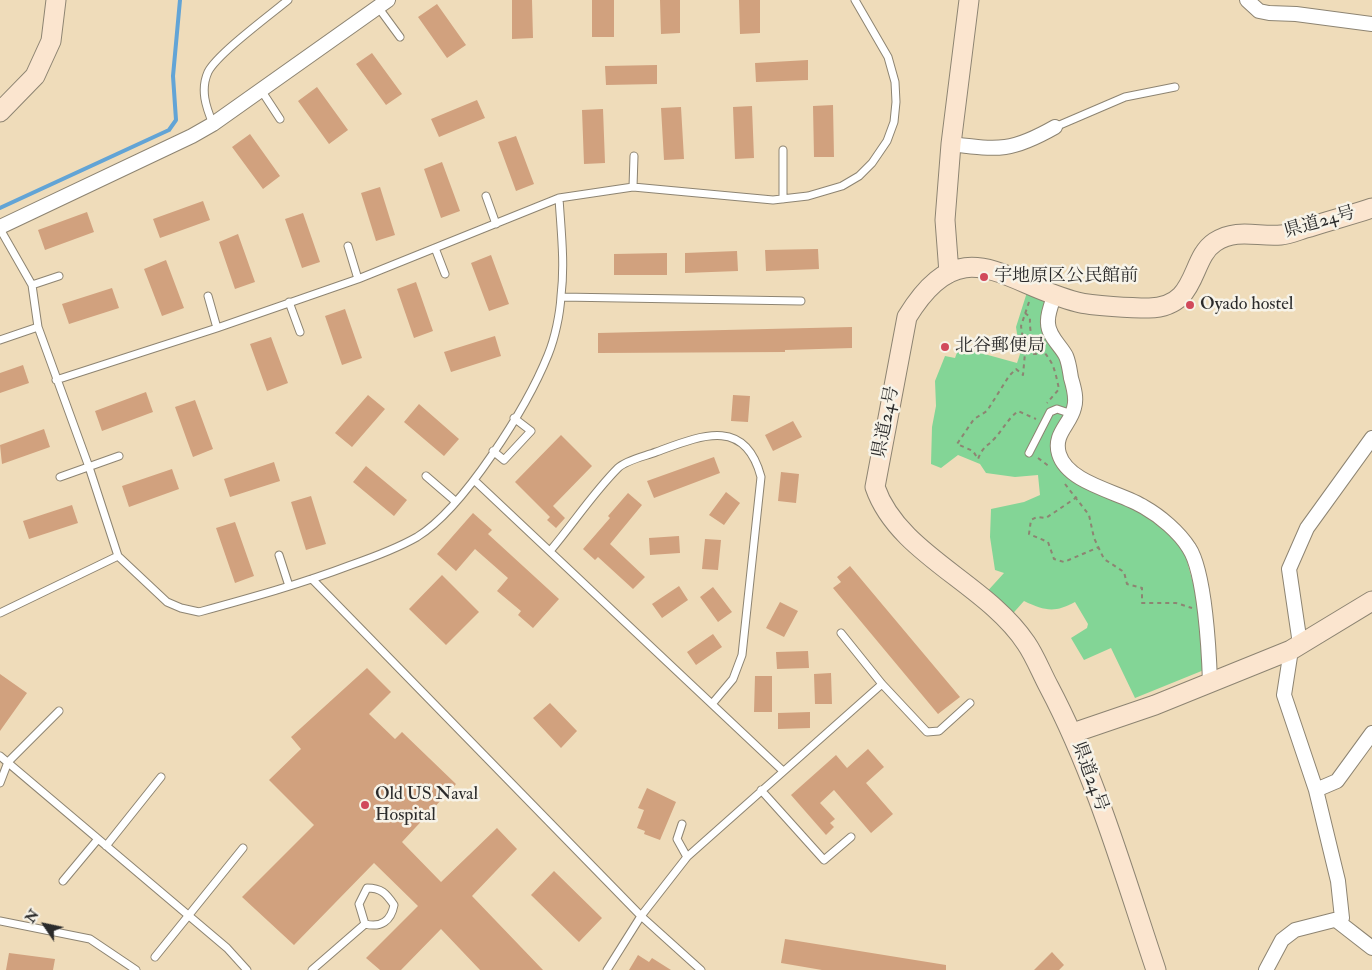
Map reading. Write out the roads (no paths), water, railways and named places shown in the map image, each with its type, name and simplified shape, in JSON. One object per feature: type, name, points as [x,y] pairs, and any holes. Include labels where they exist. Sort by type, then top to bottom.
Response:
[{"type":"main road","points":[[0,112],[35,76],[51,41],[56,0]]},
{"type":"main road","points":[[949,273],[945,220],[951,144],[969,0]]},
{"type":"main road","name":"県道24号","points":[[1156,970],[1073,733],[1026,642],[980,593],[897,527],[881,506],[875,487],[907,317],[921,294],[949,273],[959,268],[978,266],[1078,302],[1150,308],[1168,304],[1182,295],[1192,281],[1211,245],[1223,237],[1237,233],[1282,235],[1372,208]]},
{"type":"main road","points":[[1073,733],[1155,705],[1295,647],[1372,601]]},
{"type":"street","points":[[1247,0],[1259,11],[1372,24]]},
{"type":"street","points":[[0,228],[192,136],[213,124],[383,4]]},
{"type":"street","points":[[951,144],[985,148],[1011,148],[1030,142],[1055,128]]},
{"type":"street","points":[[1055,294],[1048,323],[1050,332],[1067,357],[1076,399],[1072,414],[1058,440],[1060,455],[1071,470],[1083,479],[1135,502],[1155,514],[1189,547],[1195,560],[1204,612],[1210,682]]},
{"type":"street","points":[[1266,970],[1282,940],[1295,930],[1342,918],[1338,881],[1316,790],[1284,696],[1295,647],[1289,569],[1307,528],[1372,438]]},
{"type":"street","points":[[1316,790],[1337,782],[1372,733]]},
{"type":"street","points":[[1336,920],[1372,948]]},
{"type":"lane","points":[[213,124],[206,107],[204,95],[209,72],[226,52],[288,0]]},
{"type":"lane","points":[[56,380],[358,279],[559,198],[633,187],[773,200],[808,196],[842,186],[859,176],[872,163],[887,141],[894,122],[896,102],[895,82],[888,57],[855,0]]},
{"type":"lane","points":[[383,4],[400,37]]},
{"type":"lane","points":[[1055,128],[1124,97],[1175,87]]},
{"type":"lane","points":[[261,90],[280,119]]},
{"type":"lane","points":[[783,150],[783,199]]},
{"type":"lane","points":[[633,187],[634,156]]},
{"type":"lane","points":[[486,196],[496,224]]},
{"type":"lane","points":[[0,228],[32,285],[38,327],[89,467],[118,556],[167,602],[181,608],[200,612],[312,580],[394,549],[436,523],[474,480],[514,418],[549,354],[561,297],[563,252],[559,198]]},
{"type":"lane","points":[[348,246],[358,279]]},
{"type":"lane","points":[[436,248],[445,274]]},
{"type":"lane","points":[[32,285],[59,276]]},
{"type":"lane","points":[[208,296],[216,328]]},
{"type":"lane","points":[[561,297],[801,301]]},
{"type":"lane","points":[[290,302],[300,332]]},
{"type":"lane","points":[[0,340],[38,327]]},
{"type":"lane","points":[[1029,453],[1050,412],[1057,409],[1072,414]]},
{"type":"lane","points":[[493,451],[504,460],[531,431],[514,418]]},
{"type":"lane","points":[[550,551],[619,466],[694,438],[712,435],[730,437],[744,446],[756,459],[761,477],[742,656],[733,679],[712,704]]},
{"type":"lane","points":[[60,476],[119,456]]},
{"type":"lane","points":[[426,476],[455,501]]},
{"type":"lane","points":[[474,480],[783,771]]},
{"type":"lane","points":[[279,555],[289,586]]},
{"type":"lane","points":[[0,613],[118,556]]},
{"type":"lane","points":[[312,580],[641,916],[701,970]]},
{"type":"lane","points":[[841,634],[882,684],[927,732],[939,731],[970,703]]},
{"type":"lane","points":[[607,970],[641,916],[687,857],[882,684]]},
{"type":"lane","points":[[0,783],[8,762],[59,711]]},
{"type":"lane","points":[[0,756],[227,948],[247,970]]},
{"type":"lane","points":[[106,846],[161,777]]},
{"type":"lane","points":[[761,790],[824,860],[851,837]]},
{"type":"lane","points":[[682,824],[678,839],[687,857]]},
{"type":"lane","points":[[63,881],[98,839]]},
{"type":"lane","points":[[155,957],[243,848]]},
{"type":"lane","points":[[367,888],[378,888],[394,905],[392,916],[383,924],[374,926],[365,924],[359,904],[367,888]]},
{"type":"lane","points":[[0,921],[90,940],[136,970]]},
{"type":"lane","points":[[312,970],[365,924]]},
{"type":"waterway","points":[[0,208],[169,130],[176,120],[173,76],[180,0]]},
{"type":"place","name":"宇地原区公民館前","points":[[984,277]]},
{"type":"place","name":"Oyado hostel","points":[[1190,305]]},
{"type":"place","name":"北谷郵便局","points":[[945,347]]},
{"type":"place","name":"Old US Naval Hospital","points":[[365,805]]}]
